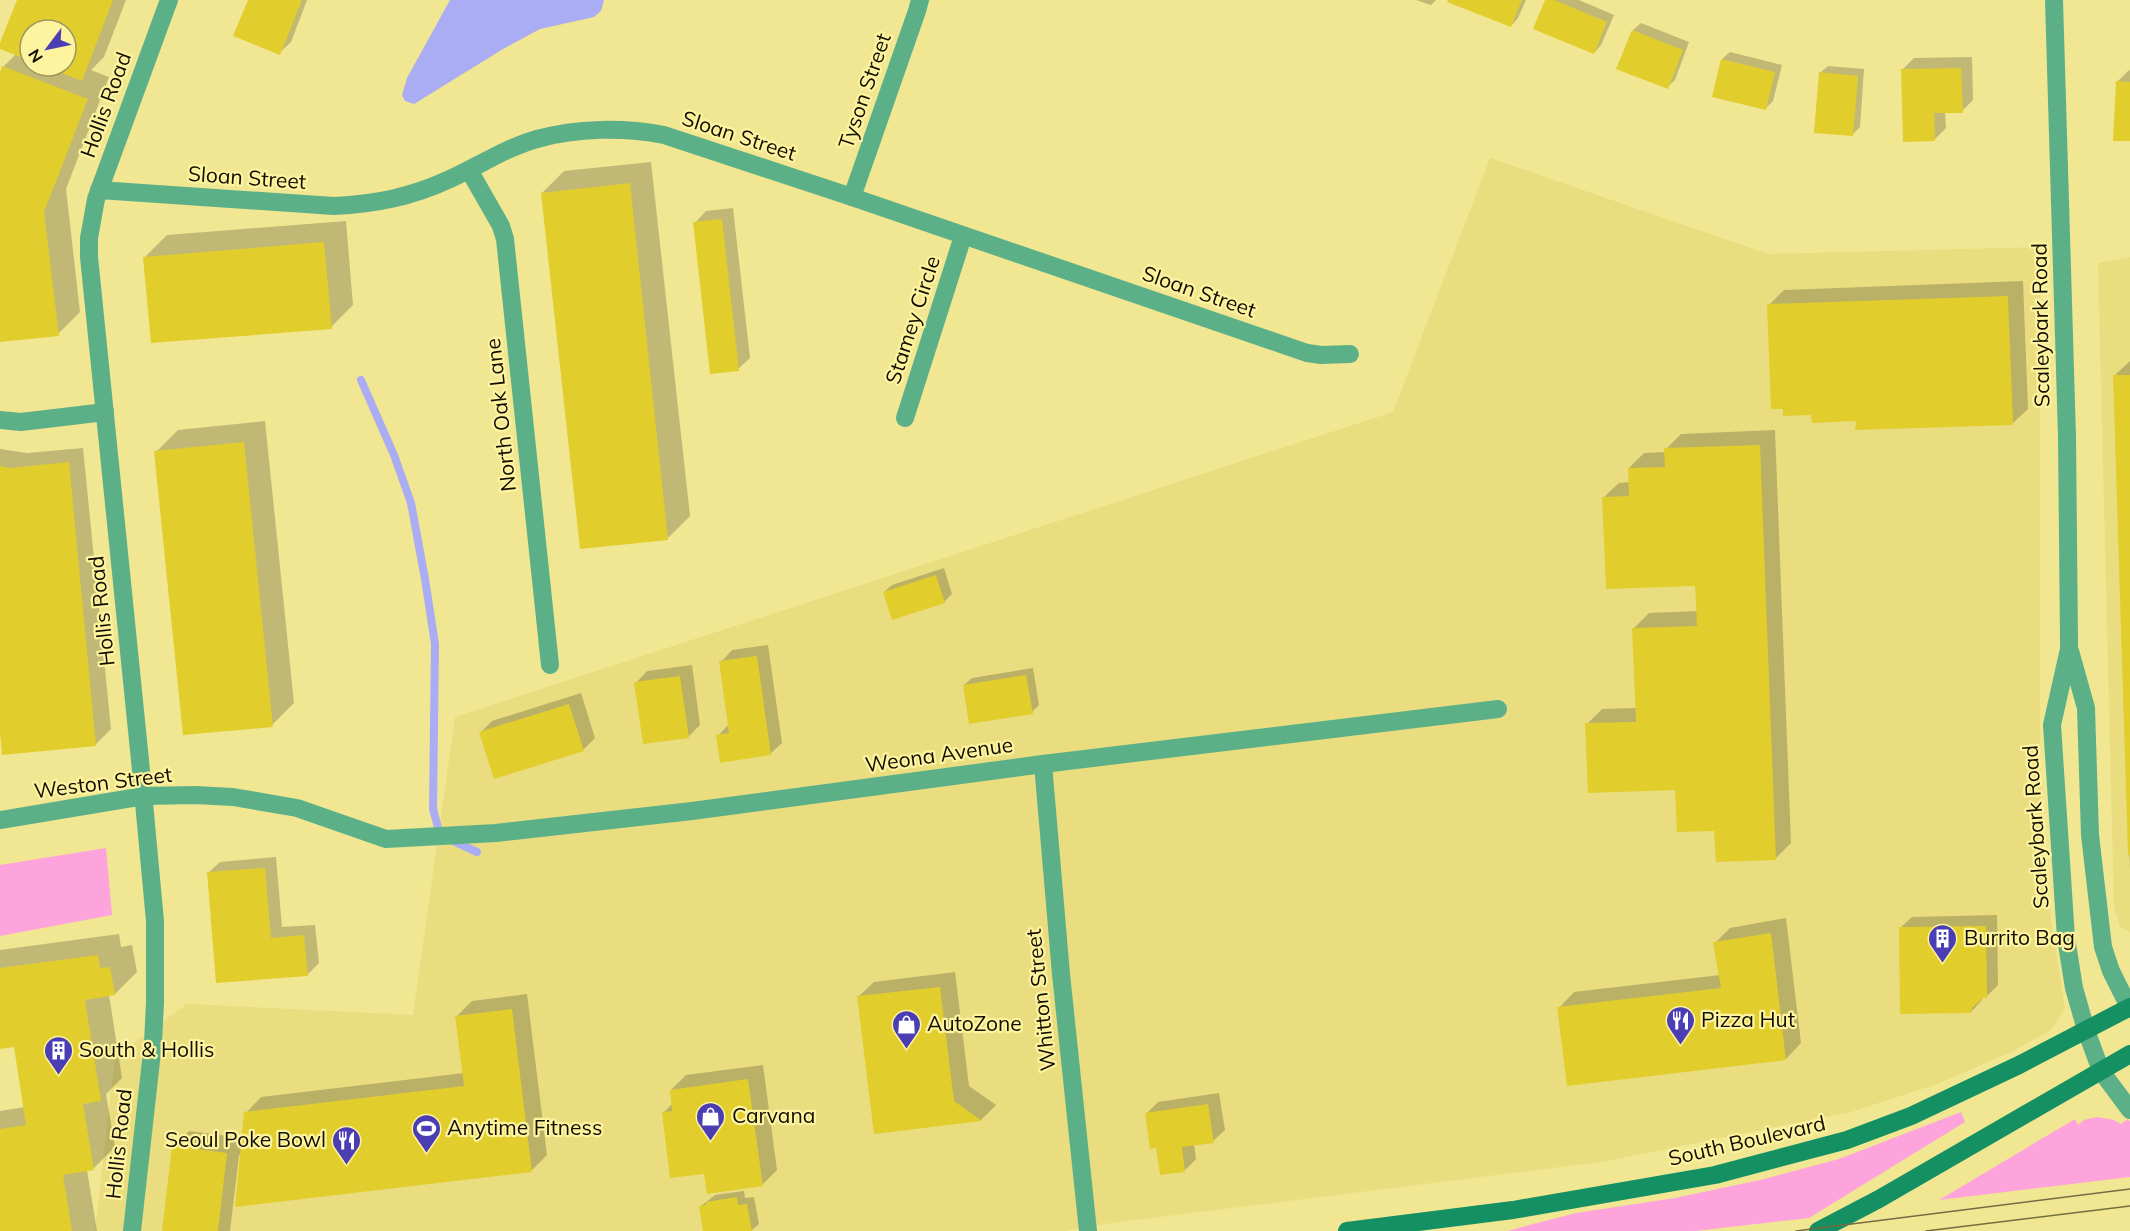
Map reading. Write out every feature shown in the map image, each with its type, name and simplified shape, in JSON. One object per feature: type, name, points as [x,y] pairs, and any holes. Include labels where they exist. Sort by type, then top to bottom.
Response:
[{"type":"main road","name":"South Boulevard","points":[[1347,1231],[1513,1210],[1715,1176],[1847,1140],[1911,1116],[2019,1065],[2130,1008]]},
{"type":"main road","points":[[1818,1231],[1879,1200],[2130,1054]]},
{"type":"street","name":"Hollis Road","points":[[132,1231],[156,1002],[154,921],[144,796],[89,257],[89,238],[99,190],[169,0]]},
{"type":"street","name":"Tyson Street","points":[[852,197],[920,0]]},
{"type":"street","name":"Scaleybark Road","points":[[2054,0],[2067,458],[2069,649],[2052,724],[2066,938],[2074,988],[2101,1071],[2130,1110]]},
{"type":"street","name":"Sloan Street","points":[[99,190],[344,206],[371,204],[413,195],[496,155],[537,139],[597,130],[645,132],[664,135],[852,197],[1307,353],[1350,354]]},
{"type":"street","name":"North Oak Lane","points":[[469,170],[501,226],[505,239],[549,665]]},
{"type":"street","name":"Stamey Circle","points":[[905,418],[963,236]]},
{"type":"street","points":[[0,420],[21,422],[105,412]]},
{"type":"street","name":"Scaleybark Road","points":[[2069,649],[2086,708],[2090,835],[2103,946],[2111,971],[2130,1008]]},
{"type":"street","name":"Weona Avenue","points":[[386,838],[496,833],[681,812],[1043,764],[1498,709]]},
{"type":"street","name":"Whitton Street","points":[[1043,764],[1060,974],[1088,1231]]},
{"type":"street","name":"Weston Street","points":[[0,820],[144,796],[195,795],[233,797],[306,811],[386,838]]},
{"type":"shaded area","points":[[1490,158],[1768,254],[2040,247],[2040,752],[2044,875],[2065,1008],[2051,1030],[2011,1052],[1937,1084],[1851,1112],[1601,1162],[1111,1223],[1064,1231],[95,1231],[115,1057],[187,1004],[413,1015],[455,717],[1393,412]]},
{"type":"shaded area","points":[[2130,257],[2130,932],[2120,927],[2114,907],[2098,263]]},
{"type":"shaded area","points":[[106,848],[112,915],[0,936],[0,865]]},
{"type":"shaded area","points":[[1961,1112],[1965,1122],[1809,1218],[1695,1231],[1507,1231],[1576,1213],[1675,1198],[1760,1180],[1839,1159]]},
{"type":"shaded area","points":[[2097,1117],[2114,1120],[2121,1124],[2128,1119],[2130,1122],[2130,1177],[1939,1200],[2075,1119],[2078,1125],[2084,1120]]},
{"type":"water","points":[[450,0],[604,0],[601,11],[594,17],[540,29],[414,104],[405,101],[402,95],[407,78]]},
{"type":"building","points":[[17,0],[113,0],[82,81],[74,78],[78,78],[78,18],[18,18],[18,56],[0,49],[0,43]]},
{"type":"building","points":[[248,0],[302,0],[280,55],[233,36]]},
{"type":"building","points":[[1448,0],[1522,0],[1511,27],[1447,2]]},
{"type":"building","points":[[1545,0],[1554,0],[1607,22],[1594,54],[1533,29]]},
{"type":"building","points":[[1632,30],[1683,50],[1668,89],[1616,69]]},
{"type":"building","points":[[1721,59],[1775,72],[1766,110],[1712,97]]},
{"type":"building","points":[[2,66],[18,72],[18,78],[33,78],[88,99],[44,212],[59,336],[0,342],[0,72]]},
{"type":"building","points":[[1961,68],[1963,113],[1934,113],[1935,141],[1903,142],[1901,69]]},
{"type":"building","points":[[1819,72],[1858,76],[1853,136],[1814,133]]},
{"type":"building","points":[[2116,81],[2130,82],[2130,141],[2113,141]]},
{"type":"building","points":[[630,183],[668,540],[580,549],[541,193]]},
{"type":"building","points":[[722,219],[739,371],[710,374],[693,222]]},
{"type":"building","points":[[324,242],[332,329],[151,343],[143,257]]},
{"type":"building","points":[[2008,296],[2013,425],[1855,430],[1856,421],[1812,423],[1811,415],[1783,416],[1783,409],[1771,409],[1767,304]]},
{"type":"building","points":[[2113,375],[2130,375],[2130,855],[2128,855]]},
{"type":"building","points":[[244,442],[273,727],[183,735],[154,451]]},
{"type":"building","points":[[1760,445],[1776,860],[1716,862],[1714,831],[1677,832],[1675,790],[1588,793],[1585,723],[1636,722],[1632,628],[1697,626],[1695,586],[1606,589],[1602,497],[1629,496],[1628,468],[1665,467],[1664,448]]},
{"type":"building","points":[[69,462],[96,746],[2,755],[0,732],[0,466],[10,468]]},
{"type":"building","points":[[936,575],[945,603],[892,620],[883,592]]},
{"type":"building","points":[[757,656],[771,755],[720,763],[716,735],[729,733],[719,661]]},
{"type":"building","points":[[1026,675],[1033,714],[969,724],[963,685]]},
{"type":"building","points":[[680,676],[689,738],[643,744],[634,682]]},
{"type":"building","points":[[569,704],[584,751],[494,779],[479,732]]},
{"type":"building","points":[[265,868],[271,938],[304,935],[308,976],[216,983],[207,872]]},
{"type":"building","name":"Burrito Bag","points":[[1986,926],[1987,998],[1983,998],[1972,1008],[1971,1013],[1900,1014],[1899,927]]},
{"type":"building","points":[[1771,933],[1786,1060],[1567,1086],[1557,1007],[1721,988],[1713,942]]},
{"type":"building","name":"South & Hollis","points":[[98,955],[100,968],[110,967],[115,995],[85,1000],[101,1101],[83,1104],[94,1170],[63,1175],[72,1231],[0,1231],[0,1129],[26,1125],[14,1047],[0,1049],[0,968]]},
{"type":"building","name":"AutoZone","points":[[940,987],[954,1101],[982,1121],[874,1134],[857,996]]},
{"type":"building","points":[[512,1009],[532,1172],[235,1207],[244,1112],[464,1086],[455,1016]]},
{"type":"building","name":"Carvana","points":[[748,1079],[763,1186],[707,1194],[704,1174],[670,1178],[662,1112],[672,1111],[670,1090]]},
{"type":"building","points":[[1208,1104],[1214,1143],[1182,1147],[1185,1172],[1160,1175],[1156,1148],[1150,1149],[1145,1113]]},
{"type":"building","points":[[172,1146],[227,1153],[218,1231],[162,1231]]},
{"type":"building","points":[[737,1197],[738,1205],[747,1204],[752,1231],[703,1231],[699,1206],[706,1205],[706,1202]]},
{"type":"waterway","points":[[361,380],[394,455],[411,503],[425,579],[435,644],[433,809],[440,835]]},
{"type":"waterway","points":[[451,840],[477,852]]},
{"type":"tram line","points":[[1796,1231],[2130,1189]]},
{"type":"tram line","points":[[1926,1231],[2130,1206]]},
{"type":"place","name":"Burrito Bag","points":[[1943,964]]},
{"type":"place","name":"Pizza Hut","points":[[1680,1046]]},
{"type":"place","name":"AutoZone","points":[[906,1050]]},
{"type":"place","name":"South & Hollis","points":[[58,1076]]},
{"type":"place","name":"Carvana","points":[[711,1142]]},
{"type":"place","name":"Anytime Fitness","points":[[426,1154]]},
{"type":"place","name":"Seoul Poke Bowl","points":[[347,1166]]}]
